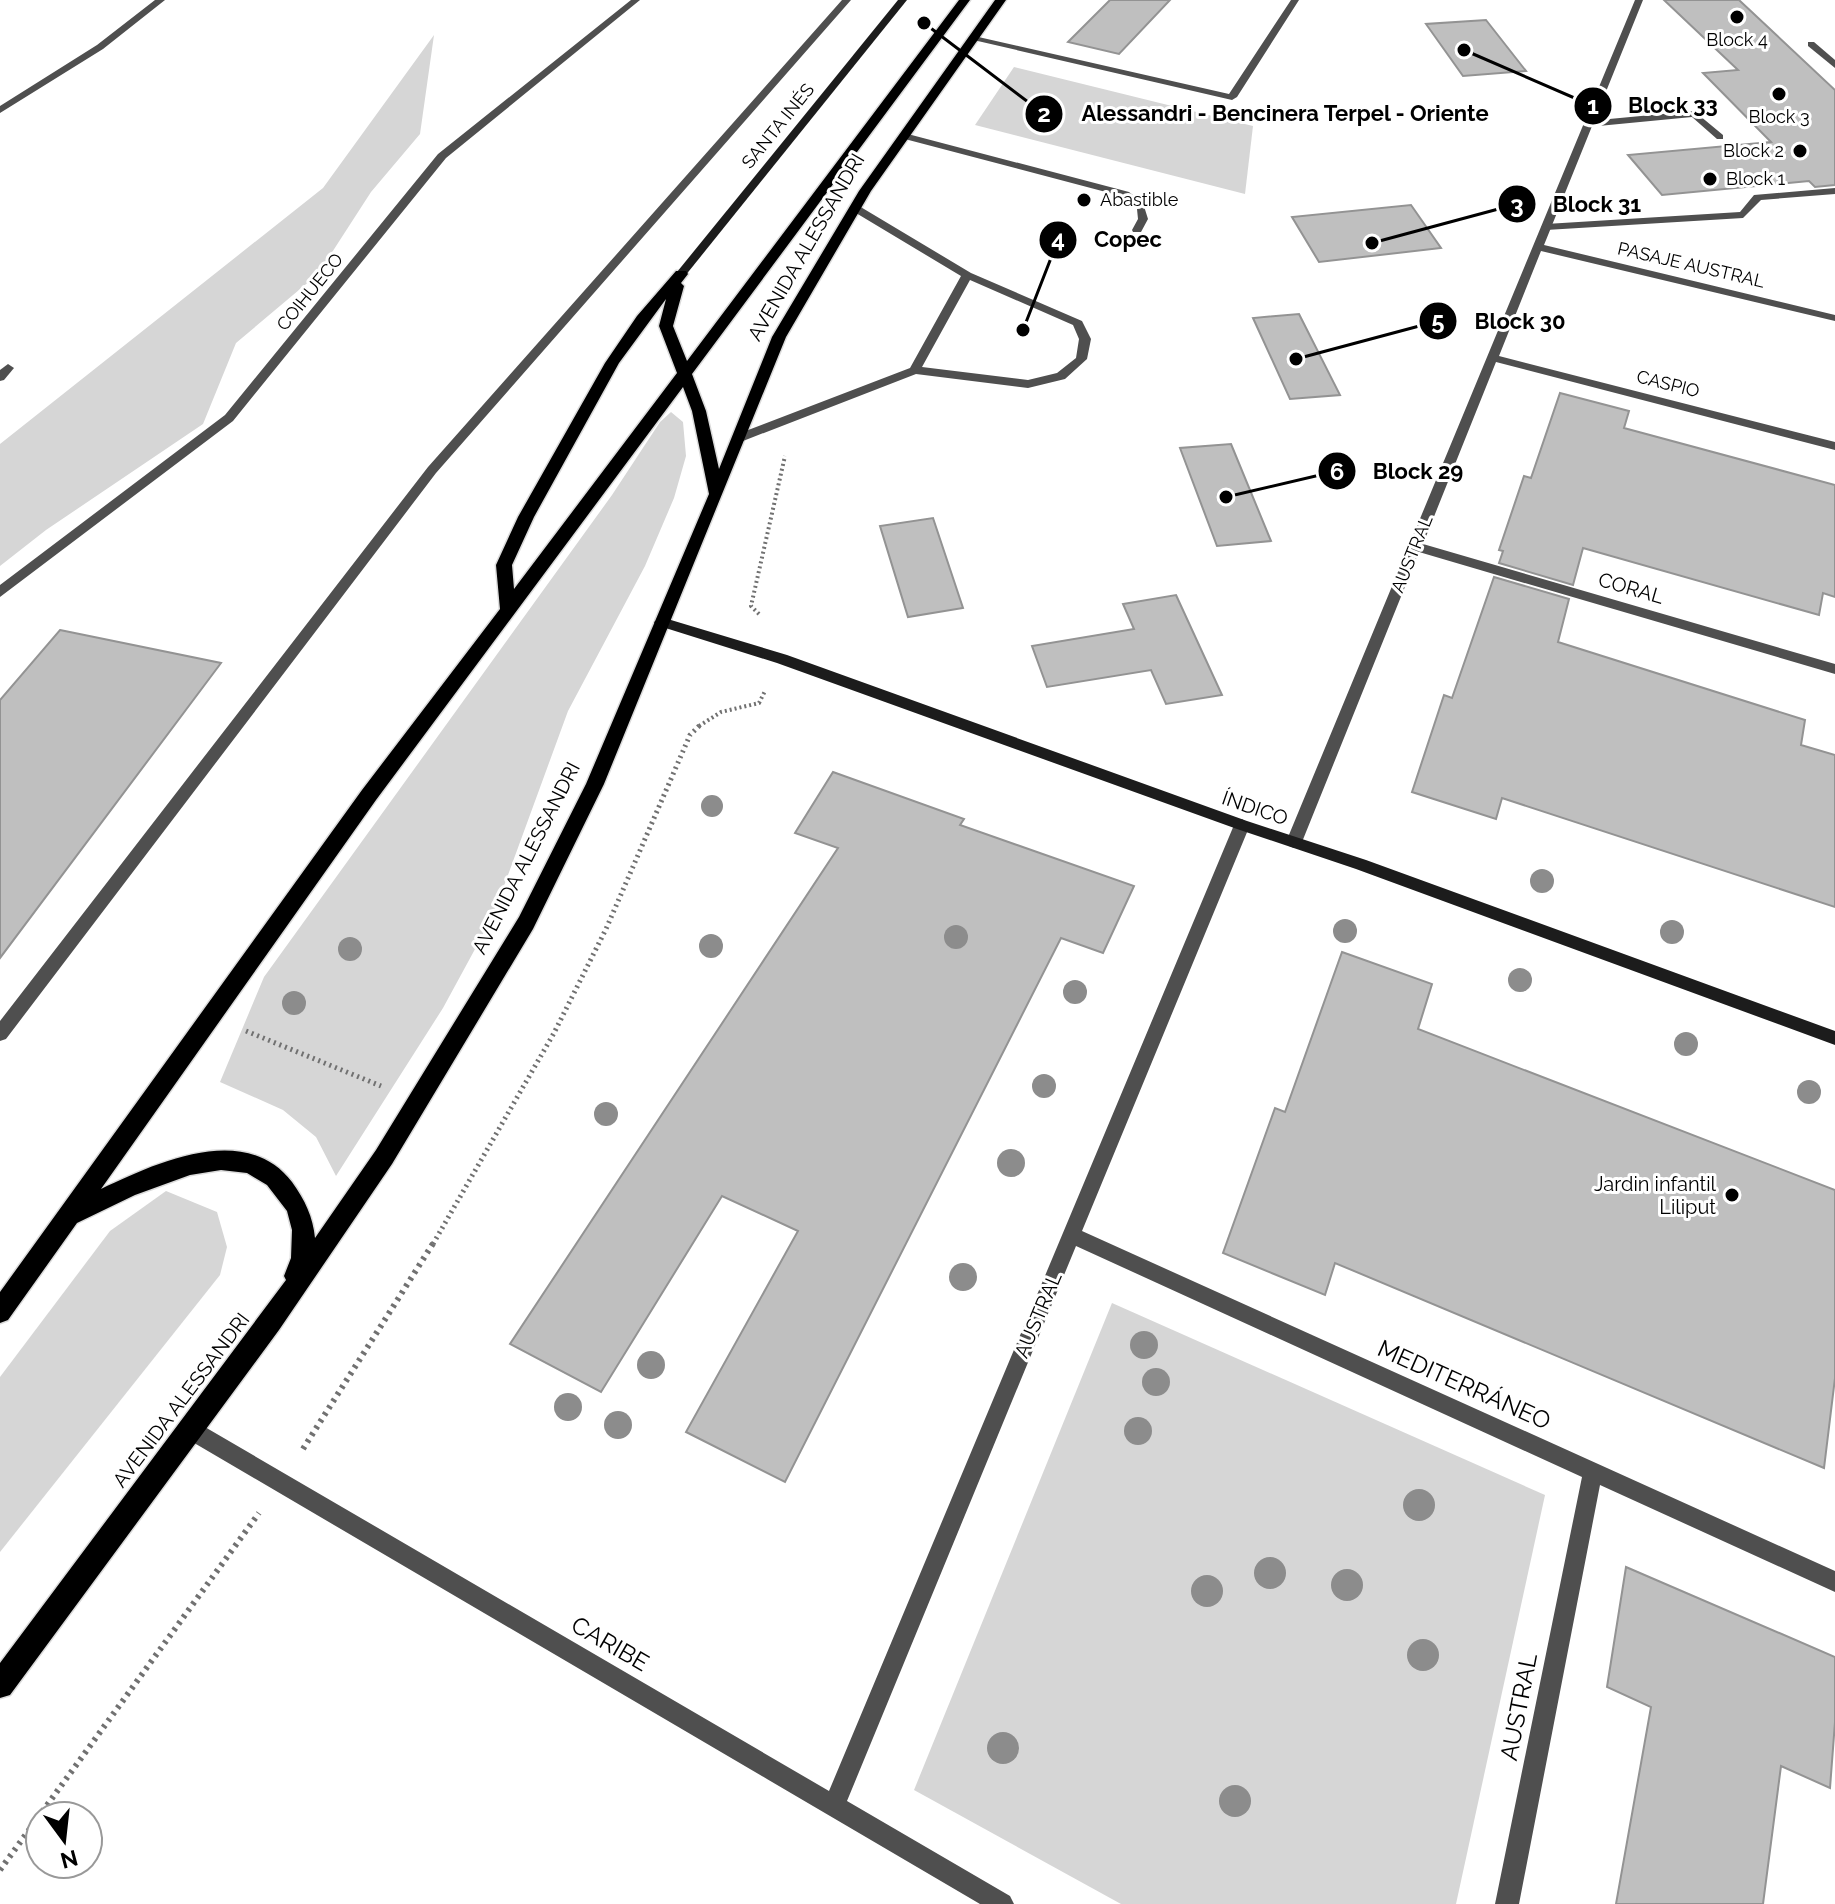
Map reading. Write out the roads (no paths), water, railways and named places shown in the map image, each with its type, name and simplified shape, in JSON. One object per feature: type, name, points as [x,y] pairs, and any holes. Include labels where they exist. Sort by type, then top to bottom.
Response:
[{"type":"main road","name":"AVENIDA ALESSANDRI","points":[[0,1312],[507,607],[965,0]]},
{"type":"main road","name":"AVENIDA ALESSANDRI","points":[[0,1685],[271,1322],[419,1101],[526,923],[595,784],[779,337],[855,208],[1001,0]]},
{"type":"main road","points":[[681,274],[666,326],[699,411],[716,496]]},
{"type":"main road","points":[[507,607],[504,565],[526,517],[612,363],[642,319],[681,274]]},
{"type":"main road","points":[[70,1215],[158,1174],[199,1161],[226,1160],[251,1165],[272,1176],[289,1193],[300,1214],[304,1239],[301,1267],[271,1322]]},
{"type":"street","points":[[0,110],[100,47],[161,0]]},
{"type":"street","name":"COIHUECO","points":[[0,592],[229,418],[442,156],[636,0]]},
{"type":"street","points":[[0,1034],[432,470],[847,0]]},
{"type":"street","name":"SANTA INÉS","points":[[681,274],[903,0]]},
{"type":"street","points":[[974,39],[1232,97],[1295,0]]},
{"type":"street","name":"AUSTRAL","points":[[1294,842],[1639,0]]},
{"type":"street","points":[[1811,44],[1835,65]]},
{"type":"street","points":[[1588,124],[1694,114],[1720,137]]},
{"type":"street","points":[[904,136],[1125,194],[1141,206],[1145,214],[1137,230]]},
{"type":"street","points":[[1546,227],[1743,215],[1758,197],[1835,191]]},
{"type":"street","points":[[739,438],[915,370],[1028,384],[1061,376],[1081,359],[1085,339],[1078,323],[967,275],[855,208]]},
{"type":"street","name":"PASAJE AUSTRAL","points":[[1538,247],[1835,318]]},
{"type":"street","points":[[915,370],[967,275]]},
{"type":"street","name":"CASPIO","points":[[1493,358],[1835,446]]},
{"type":"street","name":"CORAL","points":[[1415,546],[1835,669]]},
{"type":"street","name":"ÍNDICO","points":[[661,622],[782,659],[1242,825],[1361,864],[1835,1038]]},
{"type":"street","name":"AUSTRAL","points":[[835,1804],[1242,825]]},
{"type":"street","name":"MEDITERRÁNEO","points":[[1072,1235],[1835,1582]]},
{"type":"street","name":"CARIBE","points":[[191,1430],[1002,1904]]},
{"type":"street","name":"AUSTRAL","points":[[1507,1904],[1593,1472]]},
{"type":"place","name":"Block 4","points":[[1737,17]]},
{"type":"place","name":"Alessandri - Bencinera Terpel - Oriente","points":[[924,23]]},
{"type":"place","name":"Block 33","points":[[1464,50]]},
{"type":"place","name":"Block 3","points":[[1779,94]]},
{"type":"place","name":"Block 2","points":[[1800,151]]},
{"type":"place","name":"Block 1","points":[[1710,179]]},
{"type":"place","name":"Abastible","points":[[1084,200]]},
{"type":"place","name":"Block 31","points":[[1372,243]]},
{"type":"place","name":"Copec","points":[[1023,330]]},
{"type":"place","name":"Block 30","points":[[1296,359]]},
{"type":"place","name":"Block 29","points":[[1226,497]]},
{"type":"place","name":"Jardin infantil Liliput","points":[[1732,1195]]}]
